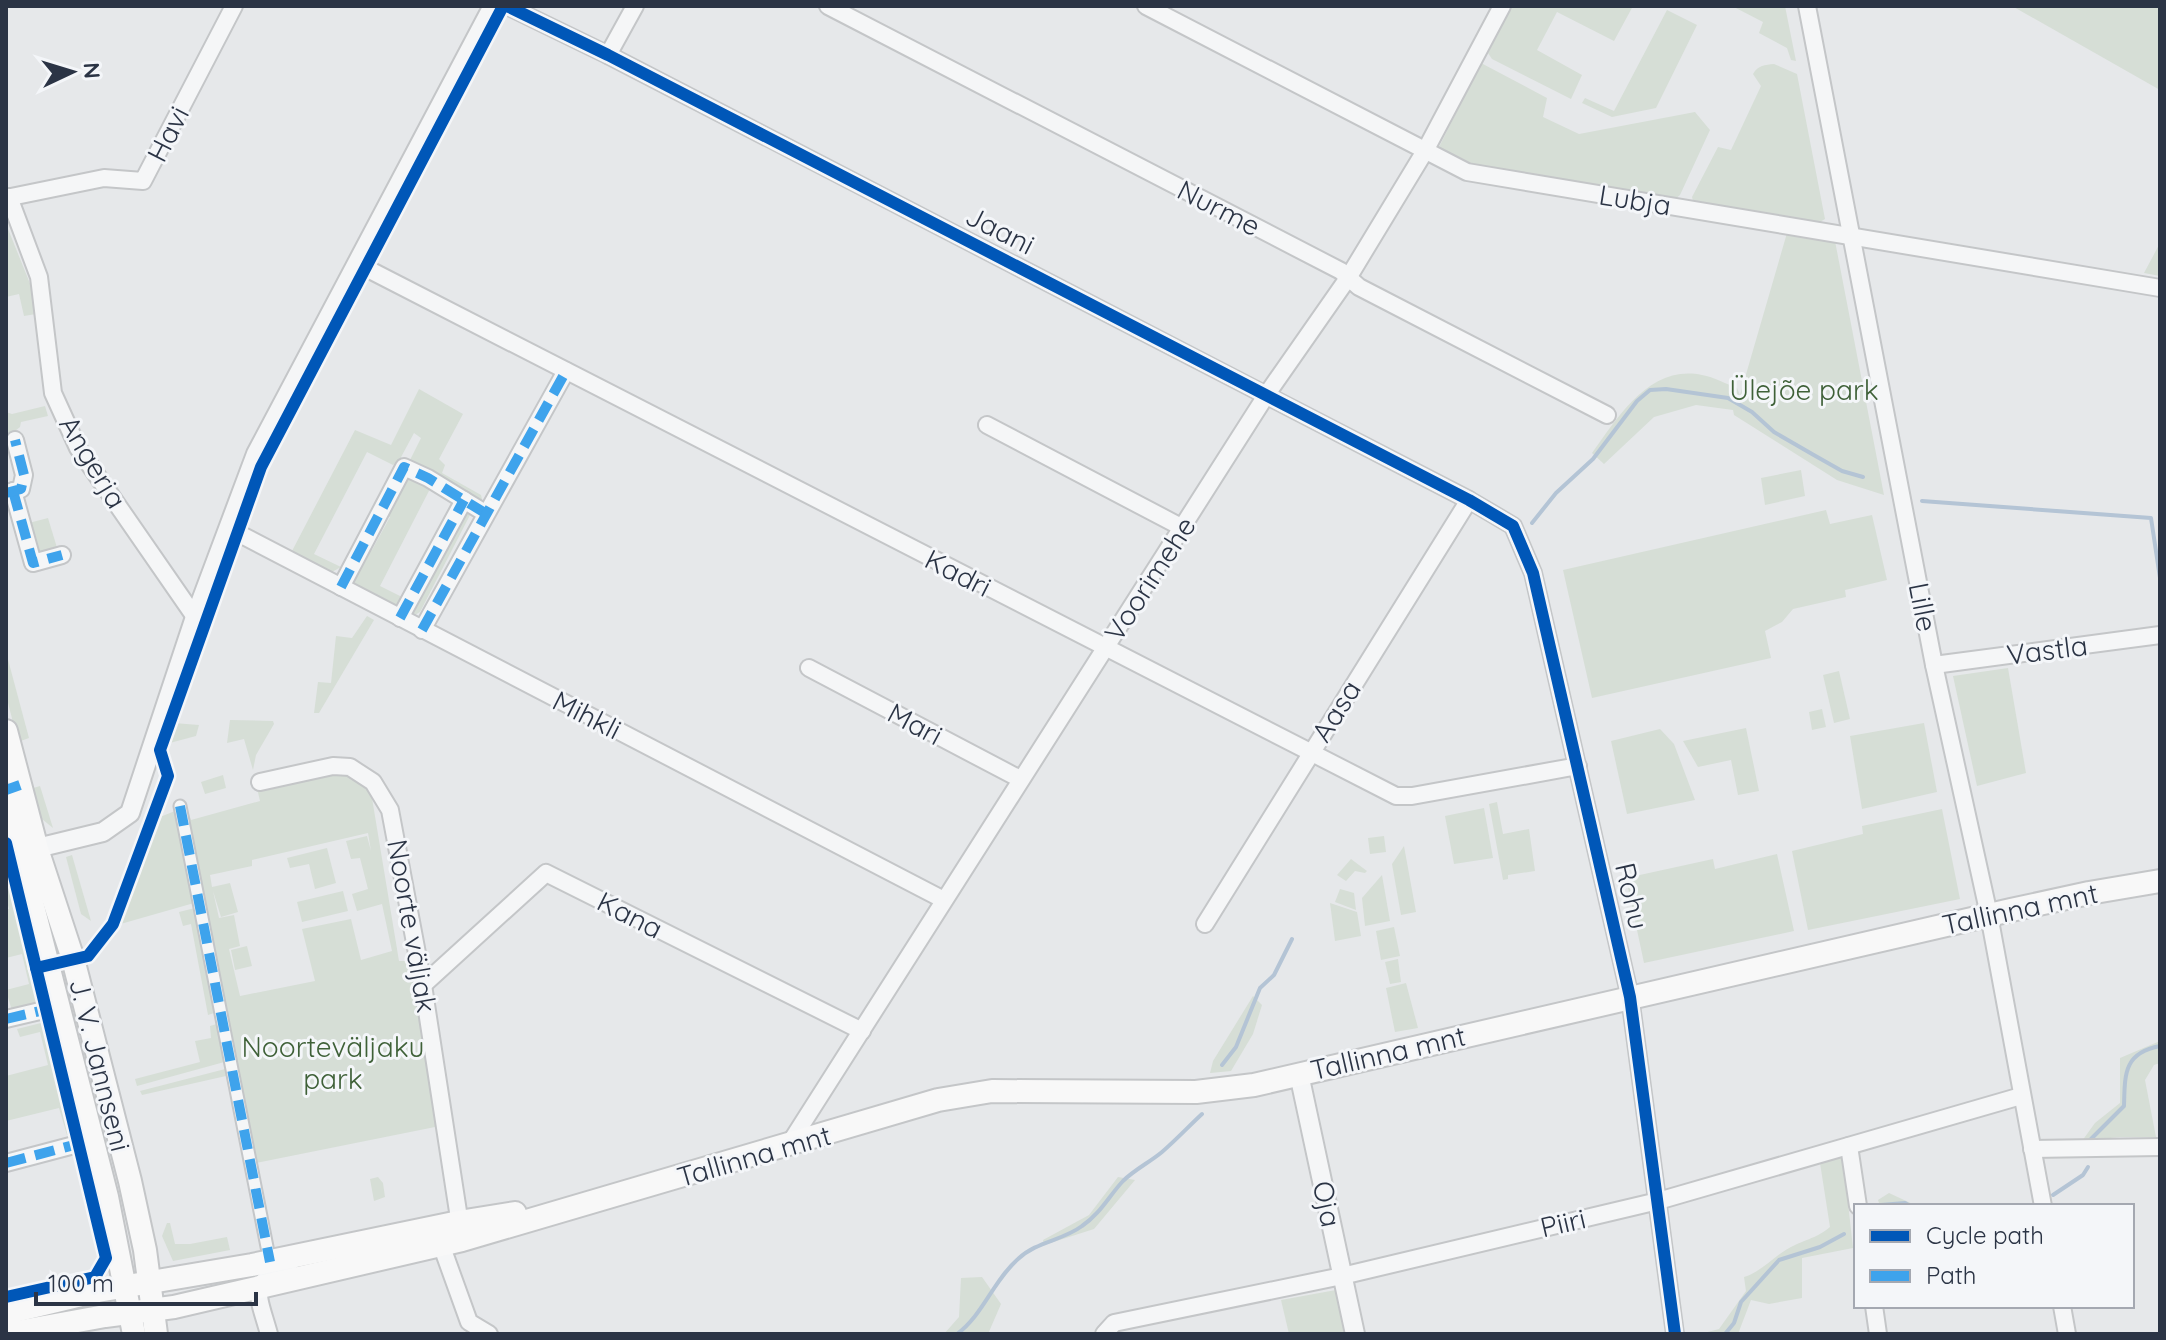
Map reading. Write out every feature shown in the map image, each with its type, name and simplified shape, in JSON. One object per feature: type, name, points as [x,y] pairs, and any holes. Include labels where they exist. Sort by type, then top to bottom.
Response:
[{"type":"main road","name":"J. V. Jannseni","points":[[6,731],[20,852],[54,997],[93,1140],[132,1323]]},
{"type":"main road","name":"J. V. Jannseni","points":[[20,852],[73,959],[130,1181],[150,1282],[156,1334]]},
{"type":"main road","name":"Tallinna mnt","points":[[6,1334],[132,1323],[153,1310],[259,1289],[449,1234],[617,1196],[938,1100],[992,1091],[1196,1092],[1254,1085],[1989,915],[2160,881]]},
{"type":"main road","points":[[54,997],[59,983],[67,985],[75,1009],[92,1034]]},
{"type":"main road","points":[[93,1140],[108,1154],[117,1181],[130,1181]]},
{"type":"main road","name":"Tallinna mnt","points":[[6,1313],[126,1286],[305,1254],[449,1234]]},
{"type":"street","name":"Havi","points":[[8,198],[104,178],[143,181],[234,6]]},
{"type":"street","points":[[20,852],[103,832],[130,813],[195,617],[256,454],[493,6]]},
{"type":"street","name":"Jaani","points":[[507,6],[608,55],[1469,500]]},
{"type":"street","points":[[608,55],[635,6]]},
{"type":"street","name":"Nurme","points":[[828,6],[1341,271],[1359,287],[1607,415]]},
{"type":"street","name":"Lubja","points":[[1146,6],[1467,172],[2160,288]]},
{"type":"street","name":"Voorimehe","points":[[788,1146],[1267,394],[1348,278],[1425,151],[1502,6]]},
{"type":"street","name":"Lille","points":[[1807,6],[1934,665],[1989,915],[2043,1204]]},
{"type":"street","name":"Angerja","points":[[8,198],[39,277],[53,393],[59,407],[78,448],[195,617]]},
{"type":"street","name":"Kadri","points":[[358,264],[1396,796],[1412,796],[1578,766]]},
{"type":"street","points":[[422,630],[566,371]]},
{"type":"street","points":[[987,425],[1183,528]]},
{"type":"street","points":[[15,440],[24,475],[21,489],[10,492],[33,563],[62,555]]},
{"type":"street","points":[[341,587],[404,467],[485,513]]},
{"type":"street","points":[[400,618],[464,500]]},
{"type":"street","name":"Aasa","points":[[1205,924],[1469,500]]},
{"type":"street","name":"Rohu","points":[[1469,500],[1513,526],[1533,573],[1630,997],[1675,1334]]},
{"type":"street","name":"Mihkli","points":[[230,529],[944,900]]},
{"type":"street","name":"Vastla","points":[[1934,665],[2160,635]]},
{"type":"street","name":"Mari","points":[[809,668],[1020,779]]},
{"type":"street","name":"Noorte väljak","points":[[260,782],[333,766],[350,767],[373,782],[383,795],[394,822],[423,985],[449,1234],[469,1322],[489,1334]]},
{"type":"street","points":[[180,806],[270,1262]]},
{"type":"street","name":"Kana","points":[[423,985],[546,873],[862,1031]]},
{"type":"street","points":[[6,1019],[54,997]]},
{"type":"street","name":"Oja","points":[[1299,1074],[1355,1334]]},
{"type":"street","name":"Piiri","points":[[1104,1334],[1114,1323],[1342,1276],[1658,1201],[2021,1096]]},
{"type":"street","name":"J. V. Jannseni","points":[[6,1163],[93,1140]]},
{"type":"street","points":[[1849,1146],[1858,1204]]},
{"type":"street","points":[[2032,1149],[2160,1147]]},
{"type":"street","points":[[269,1334],[259,1289],[265,1277],[305,1254]]},
{"type":"street","points":[[1874,1308],[1878,1334]]},
{"type":"street","points":[[2062,1308],[2067,1334]]},
{"type":"green space","points":[[1512,6],[1633,6],[1614,41],[1557,12],[1537,50],[1582,75],[1571,99],[1492,59],[1488,53]]},
{"type":"green space","points":[[1732,6],[1785,6],[1796,61],[1791,60],[1787,48],[1759,33],[1763,22]]},
{"type":"green space","points":[[2012,6],[2160,6],[2160,90]]},
{"type":"green space","points":[[1667,10],[1697,25],[1656,108],[1612,117],[1582,103],[1585,98],[1614,111]]},
{"type":"green space","points":[[1481,63],[1547,98],[1543,117],[1579,134],[1695,112],[1710,130],[1680,195],[1673,201],[1472,168],[1442,154],[1439,147]]},
{"type":"green space","points":[[1774,64],[1797,74],[1825,219],[1820,222],[1693,201],[1692,197],[1718,147],[1731,150],[1761,86],[1753,74],[1759,67]]},
{"type":"green space","points":[[6,224],[31,286],[36,314],[24,316],[19,294],[6,297]]},
{"type":"green space","name":"Ülejõe park","points":[[1787,233],[1835,241],[1884,495],[1837,480],[1734,415],[1733,410],[1696,405],[1654,417],[1604,464],[1592,453],[1637,396],[1651,385],[1683,374],[1706,376],[1737,388],[1740,395]]},
{"type":"green space","points":[[2160,243],[2160,276],[2144,273]]},
{"type":"green space","points":[[419,389],[463,414],[439,459],[445,465],[442,473],[481,495],[482,499],[475,502],[409,462],[421,438],[414,433],[400,459],[393,465],[367,452],[314,554],[341,567],[332,572],[291,553],[355,430],[391,445]]},
{"type":"green space","points":[[45,406],[48,416],[21,422],[20,427],[6,438],[6,412],[12,414]]},
{"type":"green space","points":[[1801,470],[1805,496],[1765,505],[1761,478]]},
{"type":"green space","points":[[404,476],[431,487],[380,586],[406,599],[396,608],[349,582],[362,552],[372,550],[390,517],[382,516]]},
{"type":"green space","points":[[463,508],[470,515],[420,612],[415,615],[408,612]]},
{"type":"green space","points":[[1826,510],[1830,524],[1872,515],[1887,580],[1845,590],[1846,597],[1793,609],[1782,622],[1765,631],[1771,658],[1592,698],[1563,570]]},
{"type":"green space","points":[[48,518],[58,551],[34,558],[25,524]]},
{"type":"green space","points":[[367,616],[374,620],[319,713],[314,713],[318,682],[331,683],[336,636],[352,638]]},
{"type":"green space","points":[[6,652],[29,738],[18,742],[6,695]]},
{"type":"green space","points":[[2008,668],[2026,773],[1977,786],[1953,676]]},
{"type":"green space","points":[[1839,671],[1850,719],[1834,723],[1823,675]]},
{"type":"green space","points":[[1822,709],[1826,727],[1812,730],[1809,712]]},
{"type":"green space","points":[[230,720],[273,721],[256,755],[253,770],[244,739],[227,743]]},
{"type":"green space","points":[[174,723],[199,725],[196,736],[166,744]]},
{"type":"green space","points":[[1924,723],[1937,792],[1862,809],[1850,736]]},
{"type":"green space","points":[[1746,728],[1759,791],[1738,795],[1731,760],[1698,767],[1683,741]]},
{"type":"green space","points":[[1660,729],[1674,744],[1695,800],[1627,814],[1611,741]]},
{"type":"green space","name":"Noorteväljaku park","points":[[342,771],[370,786],[399,961],[409,961],[440,1126],[256,1163],[225,1000],[183,809],[187,808],[191,820],[260,801],[257,788]],"holes":[[[368,833],[371,851],[367,836],[346,841],[351,859],[360,858],[368,889],[352,894],[357,911],[382,904],[392,951],[361,960],[351,919],[302,929],[315,981],[240,996],[229,949],[240,946],[234,915],[219,918],[213,891],[221,917],[238,912],[230,883],[212,887],[210,875],[252,866],[252,860]]]},
{"type":"green space","points":[[223,775],[226,788],[205,794],[201,782]]},
{"type":"green space","points":[[40,786],[53,828],[37,815],[30,789]]},
{"type":"green space","points":[[1497,802],[1503,834],[1529,829],[1535,871],[1508,875],[1508,879],[1503,880],[1489,804]]},
{"type":"green space","points":[[1484,808],[1493,858],[1454,864],[1445,816]]},
{"type":"green space","points":[[1942,809],[1960,899],[1808,930],[1792,851],[1863,834],[1862,826]]},
{"type":"green space","points":[[175,811],[194,903],[117,925],[155,819]]},
{"type":"green space","points":[[1384,836],[1386,852],[1370,854],[1368,838]]},
{"type":"green space","points":[[1404,846],[1416,912],[1401,915],[1392,864]]},
{"type":"green space","points":[[327,848],[336,883],[315,889],[309,864],[290,868],[287,858]]},
{"type":"green space","points":[[1777,854],[1794,931],[1644,963],[1626,878],[1713,859],[1715,869]]},
{"type":"green space","points":[[72,855],[91,921],[81,914],[66,857]]},
{"type":"green space","points":[[1351,859],[1367,871],[1355,871],[1346,881],[1337,875]]},
{"type":"green space","points":[[6,863],[38,994],[36,1004],[12,1011],[6,990],[29,984],[22,954],[6,958],[6,910],[9,909]]},
{"type":"green space","points":[[1382,875],[1390,921],[1365,926],[1362,898]]},
{"type":"green space","points":[[1340,889],[1354,893],[1356,910],[1335,902]]},
{"type":"green space","points":[[343,891],[348,911],[302,922],[297,902]]},
{"type":"green space","points":[[1330,903],[1357,912],[1361,936],[1335,941]]},
{"type":"green space","points":[[195,908],[217,1012],[208,1015],[191,924],[183,926],[179,912]]},
{"type":"green space","points":[[1394,927],[1400,956],[1381,960],[1376,931]]},
{"type":"green space","points":[[247,946],[252,966],[235,970],[231,950]]},
{"type":"green space","points":[[1398,959],[1401,982],[1390,984],[1385,962]]},
{"type":"green space","points":[[1406,983],[1418,1028],[1395,1032],[1386,988]]},
{"type":"green space","points":[[1253,996],[1262,1005],[1253,1034],[1231,1071],[1210,1073],[1213,1061]]},
{"type":"green space","points":[[41,1023],[70,1134],[67,1135],[59,1108],[6,1121],[6,1076],[48,1065],[40,1032],[20,1037],[17,1029]]},
{"type":"green space","points":[[220,1023],[228,1061],[137,1086],[135,1079],[200,1062],[195,1041],[211,1038],[210,1026]]},
{"type":"green space","points":[[2160,1041],[2160,1063],[2154,1065],[2145,1080],[2156,1137],[2082,1141],[2095,1123],[2120,1103],[2120,1058]]},
{"type":"green space","points":[[229,1068],[241,1138],[226,1076],[142,1095],[140,1091]]},
{"type":"green space","points":[[1837,1156],[1843,1158],[1853,1248],[1802,1258],[1802,1298],[1769,1304],[1751,1300],[1738,1334],[1700,1334],[1719,1329],[1746,1291],[1744,1277],[1758,1271],[1788,1248],[1830,1227],[1820,1163]]},
{"type":"green space","points":[[378,1177],[383,1183],[385,1197],[374,1201],[370,1179]]},
{"type":"green space","points":[[1118,1177],[1135,1180],[1094,1229],[1044,1245],[1043,1240],[1089,1215]]},
{"type":"green space","points":[[1889,1193],[1913,1204],[1879,1204],[1878,1200]]},
{"type":"green space","points":[[167,1223],[170,1223],[175,1244],[227,1237],[230,1250],[173,1261],[162,1236]]},
{"type":"green space","points":[[982,1277],[1001,1304],[988,1334],[944,1334],[959,1317],[961,1278]]},
{"type":"green space","points":[[1336,1290],[1346,1334],[1289,1334],[1281,1300]]},
{"type":"waterway","points":[[1532,523],[1556,493],[1593,459],[1637,401],[1650,390],[1666,389],[1728,398],[1752,412],[1774,432],[1842,471],[1863,477]]},
{"type":"waterway","points":[[1922,501],[2151,518],[2160,578]]},
{"type":"waterway","points":[[1222,1065],[1236,1047],[1260,988],[1274,975],[1292,939]]},
{"type":"waterway","points":[[2091,1139],[2124,1106],[2126,1075],[2133,1060],[2148,1049],[2160,1046]]},
{"type":"waterway","points":[[957,1334],[974,1317],[1018,1259],[1033,1248],[1066,1235],[1088,1221],[1123,1181],[1162,1152],[1202,1114]]},
{"type":"waterway","points":[[2053,1195],[2083,1175],[2088,1167]]},
{"type":"waterway","points":[[1893,1204],[1907,1204]]},
{"type":"waterway","points":[[1725,1334],[1734,1323],[1741,1302],[1779,1260],[1820,1247],[1844,1234]]},
{"type":"marked path","points":[[422,630],[566,371]]},
{"type":"marked path","points":[[6,493],[21,489],[24,475],[15,440]]},
{"type":"marked path","points":[[341,587],[404,467],[485,513]]},
{"type":"marked path","points":[[13,491],[33,563],[62,555]]},
{"type":"marked path","points":[[400,618],[464,500]]},
{"type":"marked path","points":[[6,790],[20,785]]},
{"type":"marked path","points":[[180,806],[270,1262]]},
{"type":"marked path","points":[[6,1019],[53,1008]]},
{"type":"marked path","points":[[6,1163],[93,1140]]},
{"type":"cycle path","points":[[36,968],[88,956],[113,924],[168,776],[160,750],[261,467],[503,6]]},
{"type":"cycle path","points":[[507,6],[608,55],[1469,500],[1513,526],[1533,573],[1630,997],[1675,1334]]},
{"type":"cycle path","points":[[6,843],[106,1258],[95,1277],[6,1297]]}]
